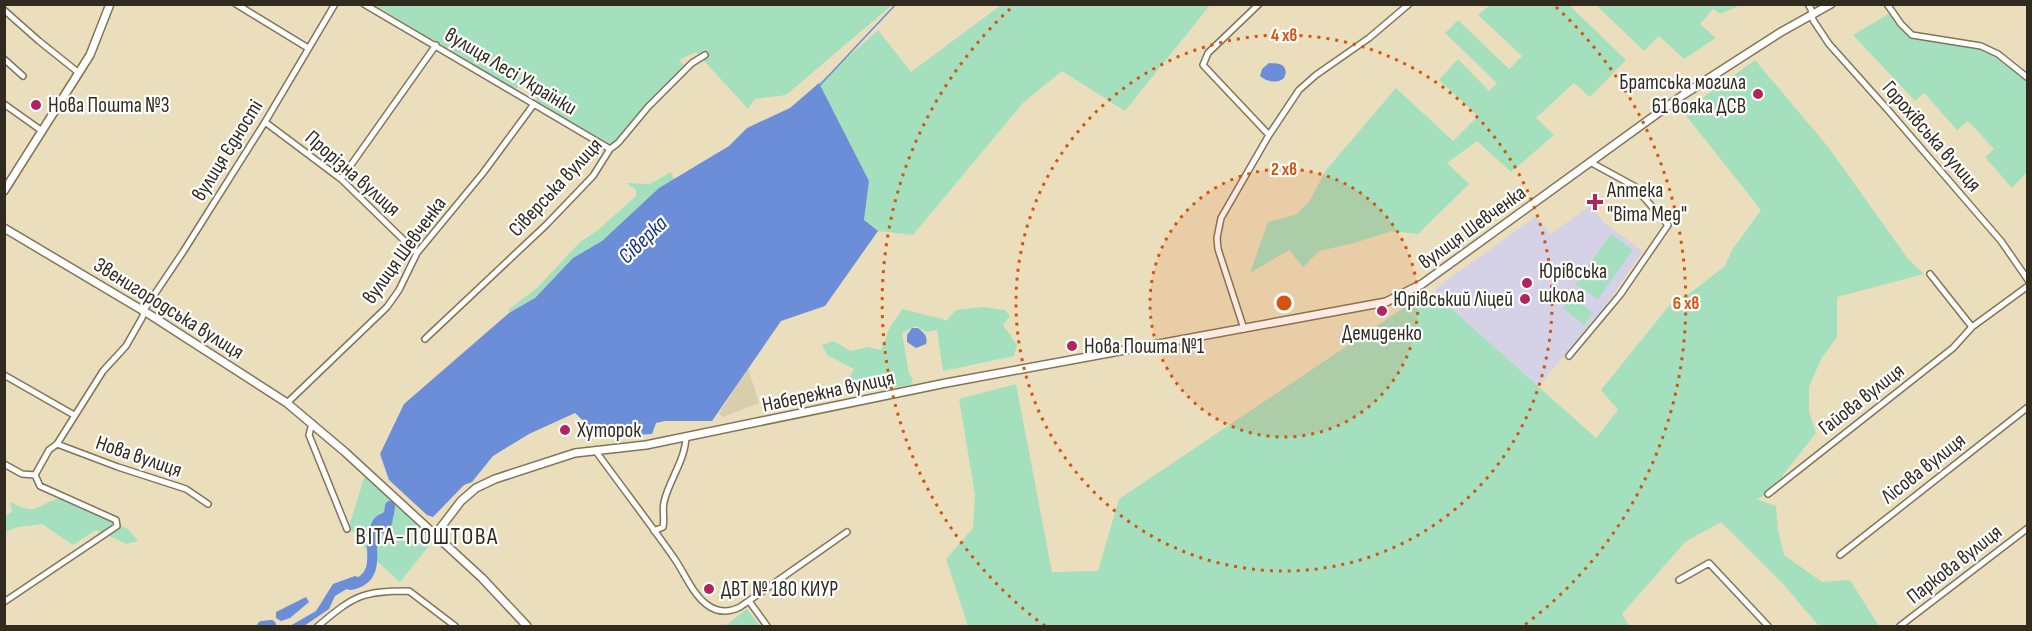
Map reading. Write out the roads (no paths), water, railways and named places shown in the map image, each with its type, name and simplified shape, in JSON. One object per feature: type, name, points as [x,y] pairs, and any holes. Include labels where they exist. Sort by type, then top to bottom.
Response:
[{"type":"street","points":[[4,191],[90,55],[110,4]]},
{"type":"street","points":[[236,4],[308,48]]},
{"type":"street","name":"вулиця Єдності","points":[[144,312],[264,122],[335,4]]},
{"type":"street","name":"вулиця Лесі Українки","points":[[364,4],[610,149]]},
{"type":"street","points":[[1259,4],[1208,53],[1203,65],[1269,135]]},
{"type":"street","points":[[1244,329],[1218,249],[1218,228],[1221,219],[1269,135],[1305,83],[1371,37],[1409,4]]},
{"type":"street","name":"Горохівська вулиця","points":[[1808,4],[1813,20],[1829,44],[2001,241],[2028,280]]},
{"type":"street","name":"вулиця Шевченка","points":[[978,377],[1386,302],[1422,284],[1683,95],[1831,4]]},
{"type":"street","points":[[1887,4],[1912,35],[1981,46],[1998,54],[2028,78]]},
{"type":"street","points":[[4,10],[79,73]]},
{"type":"street","points":[[340,179],[436,45]]},
{"type":"street","name":"Сіверська вулиця","points":[[425,339],[546,225],[593,176],[610,149],[618,143],[648,107],[692,63],[705,55]]},
{"type":"street","points":[[4,59],[23,76]]},
{"type":"street","points":[[4,104],[42,131]]},
{"type":"street","name":"вулиця Шевченка","points":[[287,403],[387,308],[399,291],[417,253],[483,173],[534,104]]},
{"type":"street","name":"Прорізна вулиця","points":[[264,122],[340,179],[417,253]]},
{"type":"street","points":[[1569,356],[1620,295],[1668,225],[1634,186],[1590,162]]},
{"type":"street","name":"Звенигородська вулиця","points":[[4,228],[144,312],[287,403],[435,535],[500,596],[527,627]]},
{"type":"street","points":[[1930,274],[1972,327]]},
{"type":"street","name":"Гайова вулиця","points":[[1768,494],[1953,348],[1972,327],[2028,286]]},
{"type":"street","name":"Нова вулиця","points":[[35,475],[49,450],[57,444],[103,371],[126,346],[144,312]]},
{"type":"street","name":"Нова вулиця","points":[[4,375],[74,415]]},
{"type":"street","name":"Набережна вулиця","points":[[435,535],[461,501],[486,483],[568,454],[646,445],[978,377]]},
{"type":"street","name":"Лісова вулиця","points":[[1840,555],[2028,407]]},
{"type":"street","points":[[312,423],[309,435],[347,529]]},
{"type":"street","points":[[654,531],[663,527],[665,520],[663,504],[684,451],[686,437]]},
{"type":"street","name":"Нова вулиця","points":[[57,444],[186,489],[208,504]]},
{"type":"street","points":[[595,450],[700,598],[719,611],[729,611],[749,601],[847,532]]},
{"type":"street","points":[[4,464],[22,474],[35,475],[40,486],[116,520],[117,526],[4,602]]},
{"type":"street","name":"Паркова вулиця","points":[[1900,627],[2028,528]]},
{"type":"street","points":[[1679,579],[1709,563],[1768,627]]},
{"type":"street","points":[[318,627],[358,596],[370,593],[409,591],[455,627]]},
{"type":"street","points":[[749,601],[767,627]]},
{"type":"water","points":[[1269,63],[1283,67],[1286,72],[1284,78],[1272,82],[1260,76],[1262,69]]},
{"type":"water","points":[[819,83],[869,181],[864,220],[878,231],[825,306],[781,321],[712,421],[665,421],[656,423],[652,434],[616,436],[596,433],[575,413],[529,434],[493,456],[472,482],[464,485],[433,517],[427,515],[389,480],[380,454],[404,404],[509,313],[535,298],[573,258],[602,241],[659,188],[729,146],[747,128],[790,108]]},
{"type":"water","points":[[912,328],[918,328],[924,333],[926,344],[916,348],[907,342],[907,335]]},
{"type":"water","points":[[385,512],[393,515],[390,528],[379,535],[371,532],[374,519]]},
{"type":"water","points":[[355,576],[363,579],[364,583],[354,588],[350,587],[335,596],[329,609],[304,626],[290,626],[316,611],[333,584]]},
{"type":"water","points":[[306,597],[309,602],[290,618],[281,621],[276,618],[276,612]]},
{"type":"waterway","name":"Сіверка","points":[[820,85],[896,4]]},
{"type":"waterway","name":"Сіверка","points":[[350,585],[366,578],[370,572],[372,565],[371,532],[389,514],[390,506]]},
{"type":"waterway","name":"Сіверка","points":[[262,626],[271,625]]},
{"type":"place","name":"Братська могила 61 вояка ДСВ","points":[[1758,94]]},
{"type":"place","name":"Нова Пошта №3","points":[[36,105]]},
{"type":"place","name":"Аптека \"Віта Мед\"","points":[[1595,202]]},
{"type":"place","name":"Юрівська школа","points":[[1527,283]]},
{"type":"place","name":"Юрівський Ліцей","points":[[1525,299]]},
{"type":"place","name":"Демиденко","points":[[1382,311]]},
{"type":"place","name":"Нова Пошта №1","points":[[1072,346]]},
{"type":"place","name":"Хуторок","points":[[565,430]]},
{"type":"place","name":"ДВТ № 180 КИУР","points":[[709,589]]},
{"type":"district","name":"ВІТА-ПОШТОВА","points":[[427,536]]}]
